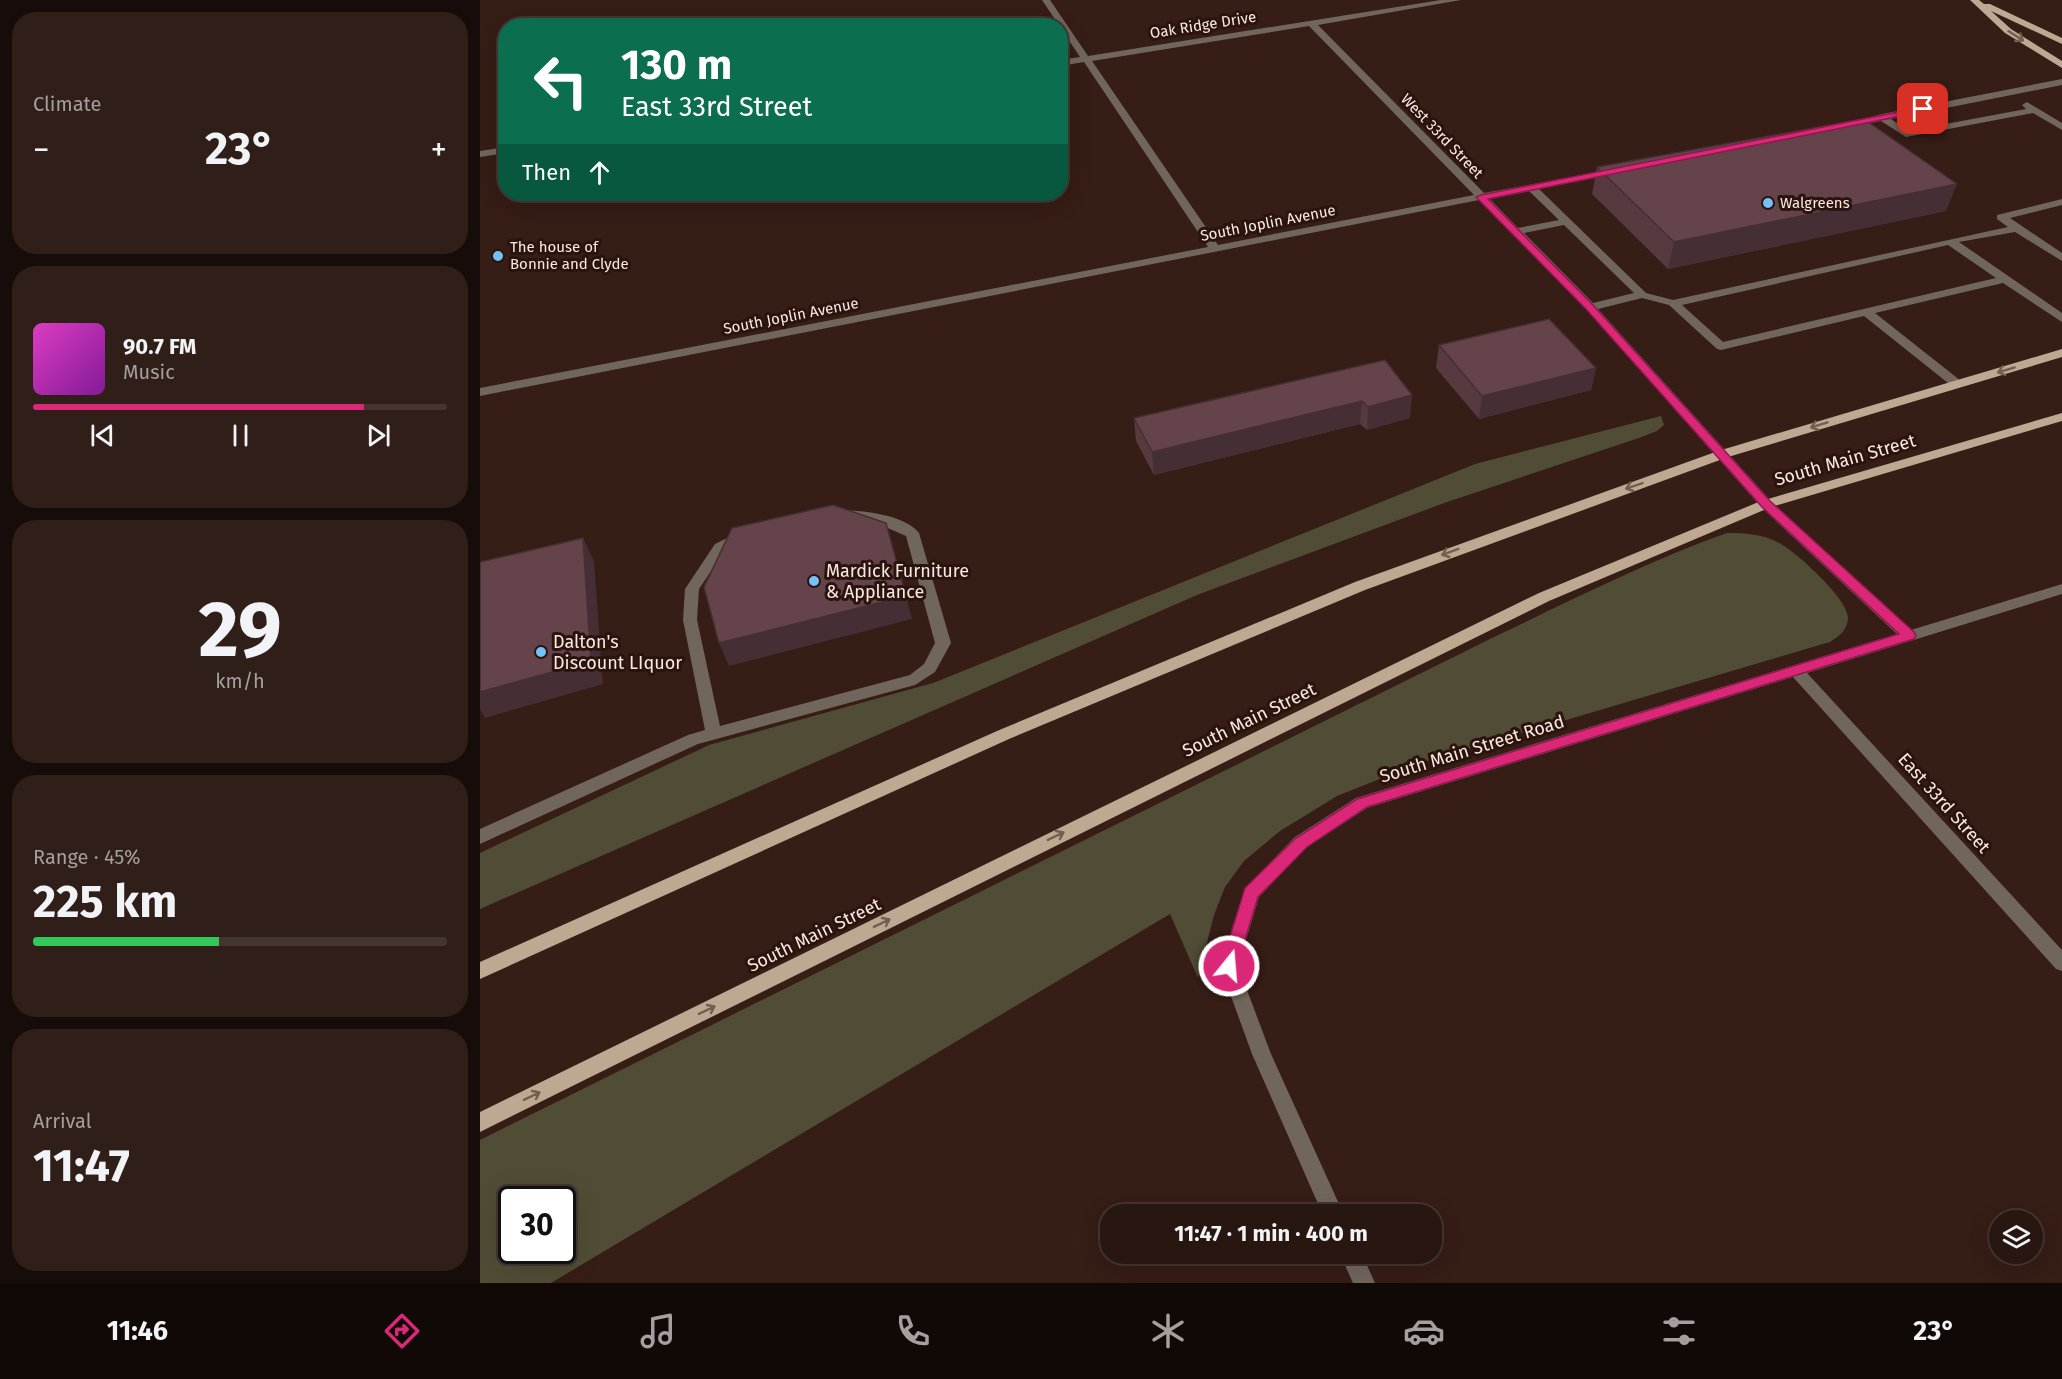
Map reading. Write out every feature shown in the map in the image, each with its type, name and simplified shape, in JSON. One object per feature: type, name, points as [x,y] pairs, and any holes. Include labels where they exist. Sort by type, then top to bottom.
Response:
[{"type":"main road","points":[[1974,0],[2062,41]]},
{"type":"main road","points":[[1974,0],[2008,31],[2062,65]]},
{"type":"main road","points":[[480,971],[1003,735],[1360,586],[1723,454],[2062,353]]},
{"type":"main road","name":"South Main Street","points":[[480,1122],[1544,597],[1766,504],[2062,417]]},
{"type":"street","points":[[1046,0],[1059,18]]},
{"type":"street","name":"Oak Ridge Drive","points":[[1068,62],[1457,0]]},
{"type":"street","name":"West 33rd Street","points":[[1311,23],[1590,307],[1723,454]]},
{"type":"street","points":[[1068,32],[1215,249]]},
{"type":"street","points":[[1835,127],[2062,82]]},
{"type":"street","points":[[2006,93],[2062,127]]},
{"type":"street","points":[[1882,117],[1906,134],[2034,110]]},
{"type":"street","points":[[480,154],[498,151]]},
{"type":"street","name":"South Joplin Avenue","points":[[480,392],[1625,169]]},
{"type":"street","points":[[1531,187],[1642,294],[1673,303],[1721,346],[2004,279]]},
{"type":"street","points":[[2060,204],[2001,217],[2062,258]]},
{"type":"street","points":[[1514,232],[1568,221]]},
{"type":"street","points":[[1673,303],[2017,228]]},
{"type":"street","points":[[1950,241],[2062,318]]},
{"type":"street","points":[[1590,307],[1642,294]]},
{"type":"street","points":[[1867,312],[1957,384]]},
{"type":"street","points":[[1723,454],[1766,504],[1909,636]]},
{"type":"street","points":[[480,837],[694,739],[915,679],[930,668],[943,643],[912,533],[890,522],[861,513],[820,516]]},
{"type":"street","points":[[714,733],[690,620],[692,589],[720,547],[751,531]]},
{"type":"street","name":"South Main Street Road","points":[[1329,1204],[1262,1054],[1229,966],[1251,893],[1301,842],[1362,803],[2062,589]]},
{"type":"street","name":"East 33rd Street","points":[[1796,670],[2062,963]]},
{"type":"street","points":[[1355,1264],[1364,1283]]},
{"type":"shaded area","points":[[1661,416],[1664,425],[1657,431],[1639,438],[1447,502],[1197,595],[480,909],[480,853],[709,745],[933,683],[1475,464]]},
{"type":"shaded area","points":[[1727,533],[1768,538],[1781,544],[1798,557],[1831,588],[1845,609],[1848,622],[1840,635],[1830,642],[1417,764],[1337,796],[1280,831],[1244,861],[1225,887],[1214,915],[1198,978],[1170,914],[551,1283],[480,1283],[480,1140],[1496,636],[1668,556]]},
{"type":"building","name":"Walgreens","points":[[1864,119],[1957,184],[1674,242],[1597,167]]},
{"type":"building","points":[[1549,319],[1596,368],[1482,396],[1439,345]]},
{"type":"building","points":[[1385,360],[1412,395],[1368,407],[1362,401],[1152,452],[1134,418]]},
{"type":"building","name":"Mardick Furniture & Appliance","points":[[833,505],[886,523],[906,596],[719,643],[704,587],[732,528]]},
{"type":"building","name":"Dalton's Discount LIquor","points":[[583,538],[591,661],[480,692],[480,562]]},
{"type":"place","name":"Walgreens","points":[[1768,203]]},
{"type":"place","name":"The house of Bonnie and Clyde","points":[[498,256]]},
{"type":"place","name":"Mardick Furniture & Appliance","points":[[814,581]]},
{"type":"place","name":"Dalton's Discount LIquor","points":[[541,652]]},
{"type":"route","points":[[1229,966],[1251,893],[1301,842],[1362,803],[1909,636],[1766,504],[1590,307],[1481,197],[1923,109]]}]
